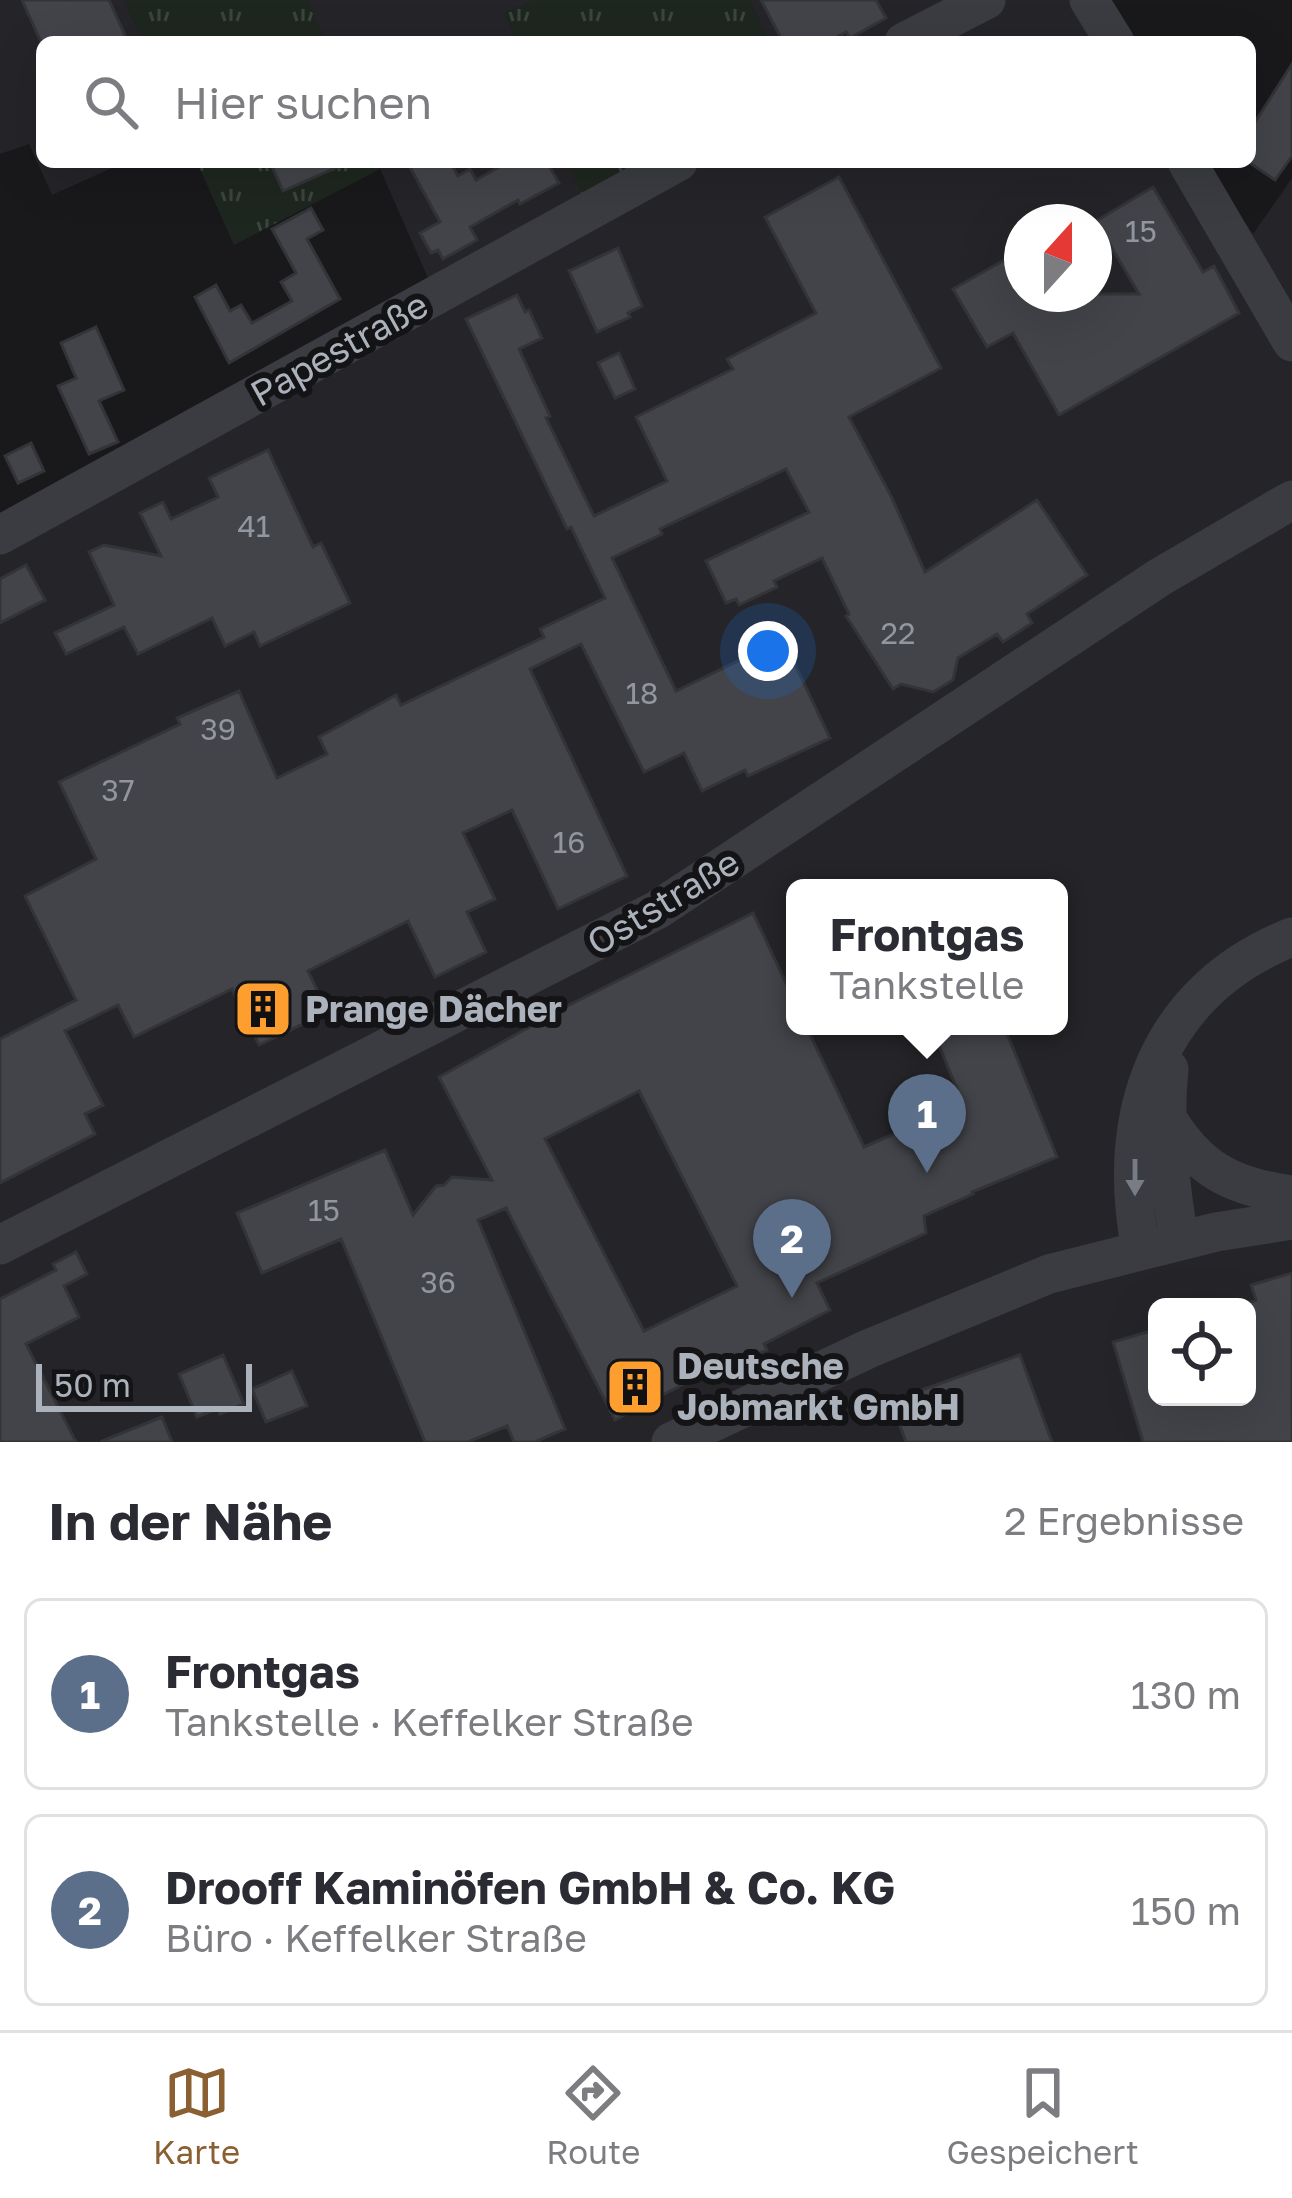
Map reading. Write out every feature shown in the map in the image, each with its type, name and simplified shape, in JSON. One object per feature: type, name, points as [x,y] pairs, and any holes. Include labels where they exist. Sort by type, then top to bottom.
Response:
[{"type":"street","points":[[916,36],[986,0]]},
{"type":"street","points":[[1089,0],[1111,36]]},
{"type":"street","name":"Papestraße","points":[[0,535],[666,168]]},
{"type":"street","points":[[1190,168],[1292,342]]},
{"type":"street","name":"Oststraße","points":[[0,1245],[657,910],[1160,577],[1292,500]]},
{"type":"street","points":[[1160,1245],[1136,1224],[1136,1135],[1141,1101],[1154,1066],[1195,999],[1222,974],[1292,937]]},
{"type":"street","points":[[1160,1245],[1168,1169],[1165,1114],[1175,1028]]},
{"type":"street","points":[[1165,1114],[1190,1151],[1221,1175],[1254,1189],[1292,1195]]},
{"type":"street","points":[[670,1442],[868,1349],[1049,1274],[1160,1245],[1292,1220]]},
{"type":"shaded area","points":[[0,0],[124,0],[140,36],[36,36],[36,160],[29,144],[0,154]]},
{"type":"shaded area","points":[[307,0],[535,0],[505,13],[515,36],[322,36]]},
{"type":"shaded area","points":[[750,0],[1109,0],[1130,36],[765,36]]},
{"type":"shaded area","points":[[40,168],[112,168],[52,195]]},
{"type":"shaded area","points":[[380,168],[571,168],[582,194],[631,168],[1207,168],[1253,234],[1292,178],[1292,1442],[0,1442],[0,513],[428,278]]},
{"type":"green space","points":[[124,0],[307,0],[322,36],[140,36]]},
{"type":"green space","points":[[535,0],[750,0],[765,36],[515,36],[505,13]]},
{"type":"green space","points":[[200,168],[380,168],[380,169],[234,245]]},
{"type":"green space","points":[[571,168],[631,168],[582,195]]},
{"type":"building","points":[[22,0],[109,0],[125,36],[38,36]]},
{"type":"building","points":[[761,0],[876,0],[886,18],[854,36],[846,32],[780,36]]},
{"type":"building","points":[[1292,64],[1292,156],[1275,180],[1256,167],[1256,121]]},
{"type":"building","points":[[273,168],[335,168],[283,191]]},
{"type":"building","points":[[410,168],[453,168],[458,176],[470,169],[476,180],[497,168],[550,168],[559,183],[470,227],[477,240],[443,259],[438,250],[431,253],[420,233],[440,222]]},
{"type":"building","points":[[839,177],[941,368],[849,417],[925,572],[1037,500],[1087,575],[1027,614],[1032,623],[1003,642],[997,634],[958,658],[953,680],[933,692],[901,684],[893,689],[846,616],[822,558],[774,581],[777,587],[739,605],[736,599],[726,603],[706,561],[809,512],[786,469],[660,529],[662,534],[612,558],[676,691],[783,639],[830,738],[748,776],[745,770],[702,791],[684,753],[644,772],[581,644],[530,669],[627,876],[558,909],[512,810],[463,833],[495,899],[467,912],[486,952],[435,977],[408,921],[308,971],[328,1012],[259,1045],[232,989],[134,1037],[118,1005],[65,1031],[103,1105],[85,1114],[95,1134],[0,1183],[0,1039],[76,1000],[25,896],[96,859],[59,782],[180,724],[177,718],[239,691],[277,778],[327,754],[319,737],[396,695],[401,705],[544,637],[540,629],[605,598],[466,319],[517,295],[525,312],[529,310],[542,338],[519,349],[550,416],[546,418],[594,516],[667,481],[636,417],[733,369],[727,359],[816,313],[765,217]]},
{"type":"building","points":[[1153,187],[1203,272],[1214,266],[1239,313],[1059,415],[1013,333],[987,347],[953,289],[1004,260],[1004,312],[1112,312],[1112,294],[1139,294],[1112,248],[1112,211]]},
{"type":"building","points":[[311,208],[323,230],[307,239],[340,299],[229,363],[195,297],[216,285],[230,311],[241,305],[252,323],[292,301],[281,282],[296,273],[272,229]]},
{"type":"building","points":[[618,248],[642,306],[597,332],[569,271]]},
{"type":"building","points":[[96,327],[124,390],[99,401],[118,442],[89,454],[58,386],[76,378],[61,343]]},
{"type":"building","points":[[619,353],[635,389],[615,398],[598,363]]},
{"type":"building","points":[[31,443],[44,471],[18,483],[5,456]]},
{"type":"building","points":[[268,450],[313,547],[321,543],[350,603],[260,646],[254,632],[225,646],[212,618],[138,654],[124,627],[66,654],[55,633],[114,605],[89,552],[104,545],[161,556],[140,513],[163,502],[171,519],[218,497],[209,478]]},
{"type":"building","points":[[26,565],[45,600],[0,623],[0,579]]},
{"type":"building","points":[[753,913],[786,983],[786,1035],[810,1035],[864,1147],[963,1104],[935,1035],[1008,1035],[1057,1157],[924,1216],[926,1233],[817,1283],[830,1310],[764,1344],[767,1350],[701,1375],[615,1420],[506,1208],[478,1220],[565,1429],[535,1442],[514,1442],[507,1426],[468,1442],[425,1442],[341,1239],[262,1273],[237,1213],[385,1150],[413,1215],[436,1186],[452,1177],[492,1180],[439,1077]],"holes":[[[639,1091],[737,1286],[644,1331],[545,1139]]]},
{"type":"building","points":[[76,1252],[87,1274],[64,1286],[79,1317],[26,1344],[76,1442],[0,1442],[0,1299],[56,1270],[53,1264]]},
{"type":"building","points":[[1292,1273],[1292,1442],[1143,1442],[1113,1342],[1148,1332],[1148,1406],[1256,1406],[1256,1298],[1251,1285]]},
{"type":"building","points":[[223,1355],[244,1404],[197,1417],[179,1374]]},
{"type":"building","points":[[1020,1355],[1052,1442],[906,1442],[891,1401]]},
{"type":"building","points":[[292,1371],[307,1406],[266,1422],[252,1389]]},
{"type":"building","points":[[162,1417],[172,1442],[102,1442],[102,1441]]},
{"type":"place","name":"Prange Dächer","points":[[263,1009]]},
{"type":"place","name":"Frontgas","points":[[927,1173]]},
{"type":"place","name":"Drooff Kaminöfen GmbH & Co. KG","points":[[792,1298]]},
{"type":"place","name":"Deutsche Jobmarkt GmbH","points":[[635,1387]]}]
